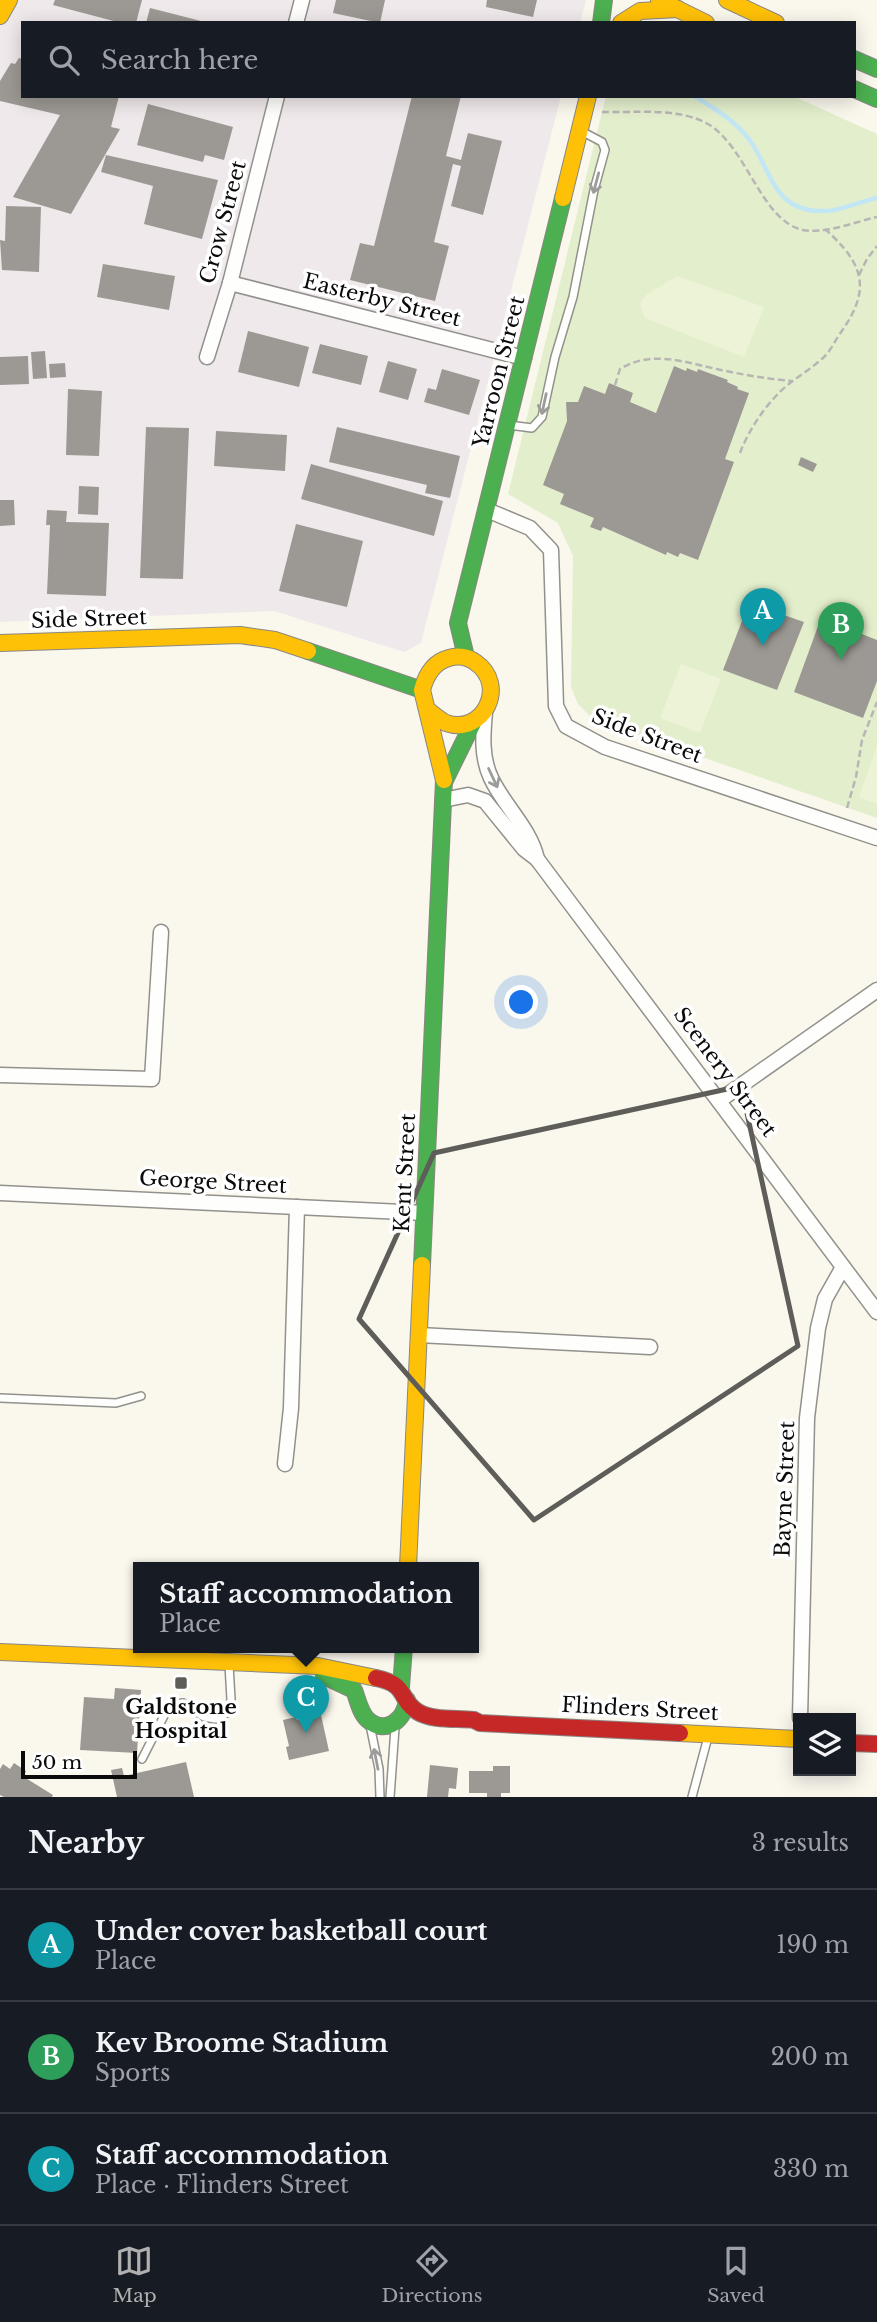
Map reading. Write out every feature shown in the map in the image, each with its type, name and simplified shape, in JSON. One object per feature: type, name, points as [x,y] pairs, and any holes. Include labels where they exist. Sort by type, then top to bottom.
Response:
[{"type":"street","points":[[0,16],[9,0]]},
{"type":"street","points":[[297,21],[302,0]]},
{"type":"street","points":[[601,21],[604,0]]},
{"type":"street","points":[[612,21],[618,0]]},
{"type":"street","points":[[659,0],[702,21]]},
{"type":"street","points":[[727,0],[772,21]]},
{"type":"street","points":[[623,21],[642,9],[678,9]]},
{"type":"street","points":[[856,59],[877,69]]},
{"type":"street","points":[[856,90],[877,99]]},
{"type":"street","name":"Crow Street","points":[[207,357],[230,283],[276,98]]},
{"type":"street","name":"Yarroon Street","points":[[466,657],[458,623],[586,104]]},
{"type":"street","name":"Easterby Street","points":[[230,283],[524,358]]},
{"type":"street","name":"Side Street","points":[[487,510],[530,528],[551,550],[556,706],[566,726],[605,747],[877,838]]},
{"type":"street","name":"Side Street","points":[[0,643],[240,635],[275,640],[422,690]]},
{"type":"street","points":[[454,656],[466,657],[478,663],[488,674],[492,686],[491,700],[479,718],[460,726],[448,725],[437,719],[428,710],[422,690],[432,667],[454,656]]},
{"type":"street","name":"Kent Street","points":[[408,1562],[444,782],[428,710]]},
{"type":"street","name":"Kent Street","points":[[444,782],[479,718]]},
{"type":"street","name":"Scenery Street","points":[[479,718],[490,776],[534,845],[537,859]]},
{"type":"street","name":"Scenery Street","points":[[443,800],[468,795],[485,801],[524,849],[537,859],[877,1312]]},
{"type":"street","points":[[0,1075],[152,1079],[161,932]]},
{"type":"street","points":[[720,1100],[877,990]]},
{"type":"street","name":"George Street","points":[[0,1193],[424,1213]]},
{"type":"street","points":[[285,1464],[291,1408],[297,1207]]},
{"type":"street","name":"Bayne Street","points":[[800,1713],[807,1418],[820,1318],[825,1299],[844,1267]]},
{"type":"street","points":[[419,1335],[650,1347]]},
{"type":"street","name":"Flinders Street","points":[[0,1652],[229,1661],[337,1669],[383,1680],[404,1694],[416,1711],[480,1723],[793,1739]]},
{"type":"street","points":[[365,1714],[361,1700],[368,1687],[383,1680],[404,1655]]},
{"type":"street","points":[[398,1721],[405,1714],[404,1655]]},
{"type":"street","name":"Flinders Street","points":[[296,1666],[354,1690],[365,1714],[382,1726],[398,1721],[413,1725],[453,1727],[470,1727],[480,1723]]},
{"type":"street","points":[[856,1743],[877,1744]]},
{"type":"lane","points":[[508,425],[532,428],[542,417],[555,357],[573,297],[594,190],[605,150],[602,142],[580,130]]},
{"type":"lane","points":[[0,1398],[116,1403],[141,1396]]},
{"type":"lane","points":[[142,1759],[169,1706],[183,1703],[204,1717],[215,1719],[229,1712],[229,1661]]},
{"type":"lane","points":[[365,1714],[379,1769],[380,1797]]},
{"type":"lane","points":[[201,1725],[204,1717]]},
{"type":"lane","points":[[390,1797],[398,1721]]},
{"type":"lane","points":[[692,1797],[710,1733]]},
{"type":"path","points":[[586,104],[674,114],[709,125],[727,141],[748,169],[768,204],[785,222],[803,230],[825,229],[877,217]]},
{"type":"path","points":[[740,453],[746,437],[775,396],[826,355],[849,323],[862,289],[851,258],[825,229]]},
{"type":"path","points":[[859,275],[877,246]]},
{"type":"path","points":[[615,386],[620,369],[628,364],[644,359],[668,358],[792,381]]},
{"type":"path","points":[[846,808],[856,777],[862,740],[877,702]]},
{"type":"highlighted area","points":[[741,1086],[798,1346],[534,1520],[359,1319],[434,1153]]},
{"type":"shaded area","points":[[0,0],[586,0],[581,21],[21,21],[21,98],[560,98],[421,643],[404,652],[274,611],[0,622]]},
{"type":"green space","points":[[606,98],[797,98],[877,134],[877,818],[593,719],[578,704],[571,687],[573,556],[558,523],[508,494]]},
{"type":"green space","points":[[677,276],[764,307],[744,357],[645,318],[640,304],[646,295]]},
{"type":"green space","points":[[681,664],[721,679],[700,733],[660,718]]},
{"type":"green space","points":[[877,746],[877,804],[859,797]]},
{"type":"building","points":[[55,0],[142,0],[137,21],[113,21],[53,5]]},
{"type":"building","points":[[336,0],[385,0],[380,21],[333,13]]},
{"type":"building","points":[[487,0],[537,0],[533,17],[486,7]]},
{"type":"building","points":[[150,8],[201,21],[147,21]]},
{"type":"building","points":[[21,58],[21,98],[118,98],[111,127],[120,129],[71,214],[13,197],[60,115],[0,101],[0,81],[11,63],[15,64]]},
{"type":"building","points":[[411,98],[460,98],[446,156],[461,160],[468,133],[502,141],[483,215],[451,206],[461,166],[453,164],[434,242],[449,246],[435,301],[350,280],[360,243],[374,246]]},
{"type":"building","points":[[148,104],[233,127],[224,160],[205,155],[203,162],[137,145]]},
{"type":"building","points":[[106,155],[218,180],[202,239],[144,224],[153,186],[101,172]]},
{"type":"building","points":[[6,206],[41,207],[39,272],[2,270],[0,240],[5,241]]},
{"type":"building","points":[[103,264],[175,276],[169,310],[97,297]]},
{"type":"building","points":[[248,331],[309,347],[299,387],[238,372]]},
{"type":"building","points":[[320,344],[368,356],[361,385],[312,373]]},
{"type":"building","points":[[45,351],[47,378],[33,379],[31,352]]},
{"type":"building","points":[[28,356],[29,384],[0,385],[0,357]]},
{"type":"building","points":[[388,361],[417,369],[408,400],[379,392]]},
{"type":"building","points":[[65,363],[66,377],[50,378],[49,364]]},
{"type":"building","points":[[674,366],[686,371],[687,368],[697,372],[698,369],[728,380],[727,382],[738,387],[737,389],[749,393],[725,459],[734,462],[698,560],[680,553],[678,557],[667,552],[666,555],[603,527],[601,531],[590,527],[594,518],[560,504],[564,494],[543,485],[567,421],[566,402],[578,402],[584,386],[605,394],[609,383],[633,393],[630,402],[656,413]]},
{"type":"building","points":[[442,369],[480,380],[469,415],[424,402],[428,388],[436,390]]},
{"type":"building","points":[[68,389],[102,391],[99,456],[66,455]]},
{"type":"building","points":[[146,427],[189,428],[183,579],[140,578]]},
{"type":"building","points":[[337,427],[460,456],[450,498],[425,493],[427,485],[329,462]]},
{"type":"building","points":[[216,431],[287,435],[285,471],[214,466]]},
{"type":"building","points":[[801,457],[817,464],[813,472],[798,465]]},
{"type":"building","points":[[311,464],[443,501],[434,536],[301,499]]},
{"type":"building","points":[[79,486],[99,487],[98,515],[78,514]]},
{"type":"building","points":[[0,500],[14,500],[15,525],[0,526]]},
{"type":"building","points":[[47,510],[67,511],[66,522],[109,523],[106,596],[47,594],[50,525],[46,525]]},
{"type":"building","points":[[296,524],[363,541],[347,607],[279,591]]},
{"type":"building","points":[[749,603],[804,622],[777,690],[723,670]]},
{"type":"building","points":[[821,618],[877,640],[877,681],[863,718],[794,692]]},
{"type":"building","points":[[115,1688],[141,1690],[137,1753],[80,1750],[84,1697],[114,1699]]},
{"type":"building","points":[[321,1715],[329,1751],[289,1760],[283,1720]]},
{"type":"building","points":[[186,1762],[194,1797],[117,1797],[111,1770],[122,1768],[124,1776]]},
{"type":"building","points":[[14,1763],[26,1771],[24,1777],[53,1795],[52,1797],[0,1795],[0,1769],[3,1764],[10,1769]]},
{"type":"building","points":[[430,1765],[458,1768],[456,1789],[449,1788],[448,1797],[427,1797]]},
{"type":"building","points":[[493,1766],[510,1766],[510,1793],[501,1793],[501,1797],[487,1797],[487,1793],[469,1793],[469,1771],[493,1771]]},
{"type":"waterway","points":[[697,98],[743,132],[775,186],[792,204],[804,209],[827,211],[877,198]]},
{"type":"traffic: fast","points":[[601,21],[604,0]]},
{"type":"traffic: fast","points":[[856,60],[877,69]]},
{"type":"traffic: fast","points":[[856,90],[877,99]]},
{"type":"traffic: fast","points":[[466,657],[458,623],[563,198]]},
{"type":"traffic: fast","points":[[308,651],[422,690]]},
{"type":"traffic: fast","points":[[444,782],[473,723]]},
{"type":"traffic: fast","points":[[422,1265],[444,780]]},
{"type":"traffic: fast","points":[[401,1687],[404,1653]]},
{"type":"traffic: fast","points":[[324,1676],[354,1690],[363,1714],[375,1725],[388,1726],[394,1723],[403,1713],[407,1700]]},
{"type":"traffic: slow","points":[[0,16],[9,0]]},
{"type":"traffic: slow","points":[[659,0],[702,21]]},
{"type":"traffic: slow","points":[[727,0],[772,21]]},
{"type":"traffic: slow","points":[[624,21],[640,11],[678,9]]},
{"type":"traffic: slow","points":[[563,198],[588,98]]},
{"type":"traffic: slow","points":[[0,643],[240,635],[275,640],[308,651]]},
{"type":"traffic: slow","points":[[428,710],[446,723],[459,725],[471,722],[487,706],[491,695],[485,672],[469,659],[452,657],[434,666],[424,684],[422,690],[444,780]]},
{"type":"traffic: slow","points":[[408,1562],[422,1265]]},
{"type":"traffic: slow","points":[[0,1652],[318,1666],[376,1678]]},
{"type":"traffic: slow","points":[[680,1733],[793,1739]]},
{"type":"traffic: jam","points":[[376,1678],[394,1684],[412,1707],[431,1717],[474,1720],[480,1723],[680,1733]]},
{"type":"traffic: jam","points":[[856,1743],[877,1744]]},
{"type":"place","name":"Under cover basketball court","points":[[763,646]]},
{"type":"place","name":"Kev Broome Stadium","points":[[841,660]]},
{"type":"place","name":"Galdstone Hospital","points":[[181,1683]]},
{"type":"place","name":"Staff accommodation","points":[[306,1733]]}]
